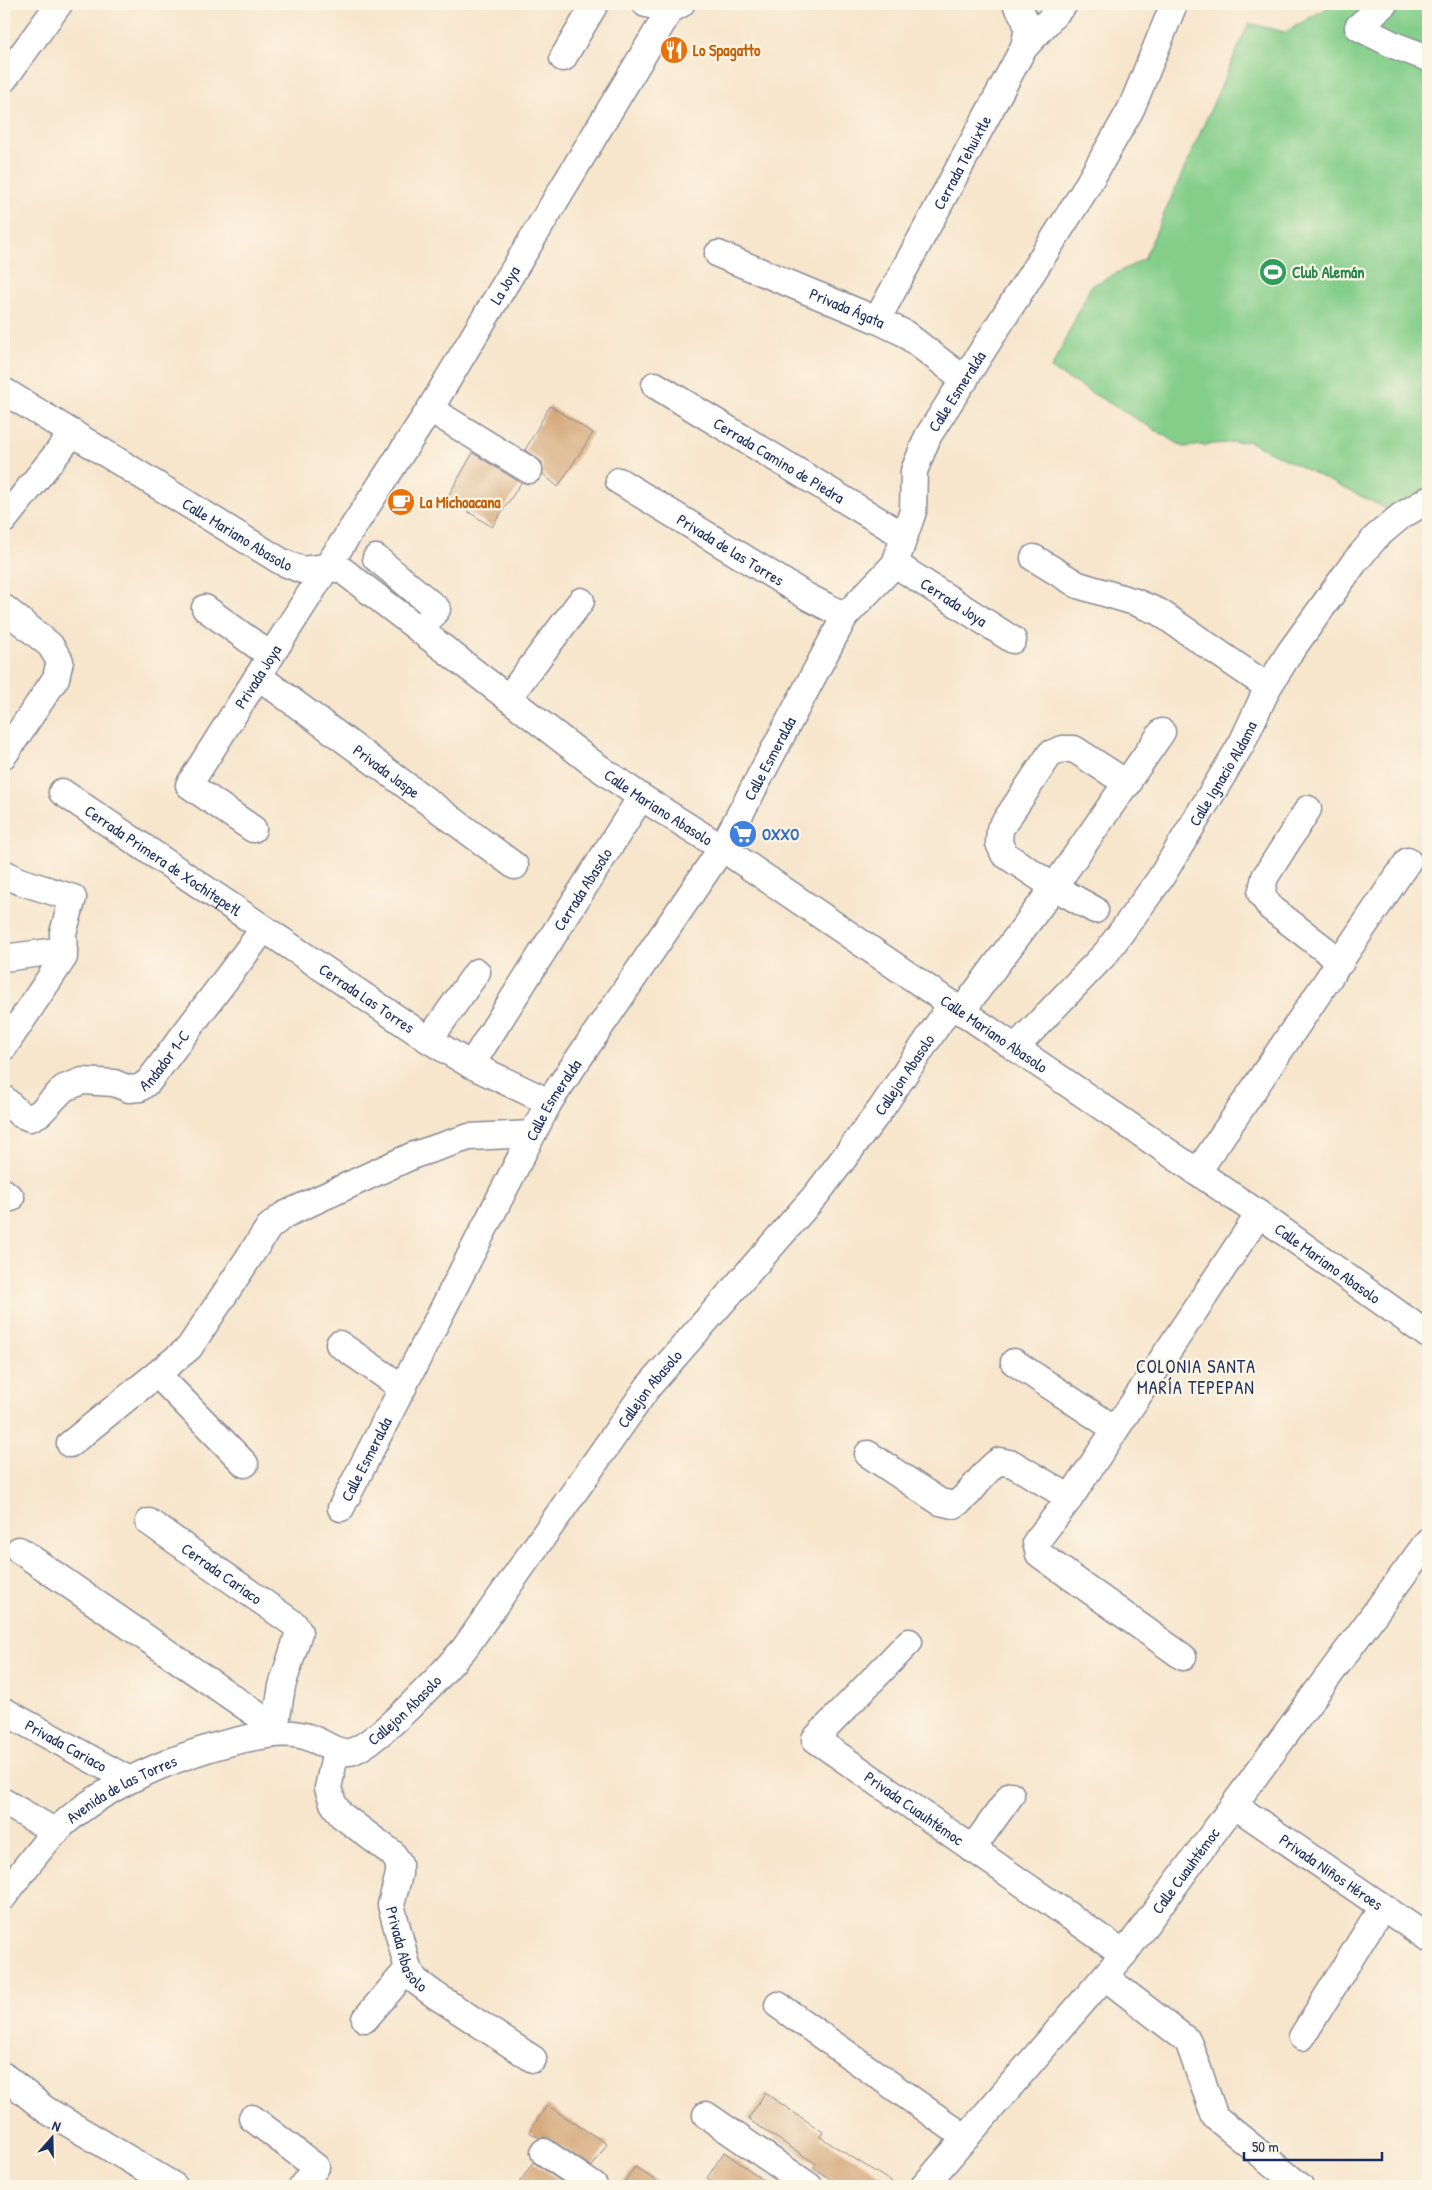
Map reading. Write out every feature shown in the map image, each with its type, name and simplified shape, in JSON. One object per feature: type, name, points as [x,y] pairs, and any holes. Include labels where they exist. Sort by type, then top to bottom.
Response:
[{"type":"street","points":[[4,78],[59,4]]},
{"type":"street","points":[[563,58],[595,4]]},
{"type":"street","name":"Cerrada Tehuixtle","points":[[877,320],[1023,49],[1029,31],[1023,15],[1016,4]]},
{"type":"street","points":[[1023,49],[1064,4]]},
{"type":"street","name":"Calle Esmeralda","points":[[341,1508],[549,1102],[722,848],[845,616],[895,564],[913,511],[914,471],[928,436],[1082,193],[1131,109],[1174,4]]},
{"type":"street","points":[[1384,4],[1358,27],[1396,46],[1428,58]]},
{"type":"street","name":"La Joya","points":[[327,567],[430,409],[666,6]]},
{"type":"street","name":"Privada Ágata","points":[[718,254],[904,333],[965,380]]},
{"type":"street","name":"Cerrada Camino de Piedra","points":[[655,385],[904,536]]},
{"type":"street","name":"Calle Mariano Abasolo","points":[[4,391],[282,562],[302,570],[327,567],[342,570],[508,698],[641,797],[722,848],[1259,1214],[1428,1335]]},
{"type":"street","points":[[430,409],[529,470]]},
{"type":"street","points":[[4,520],[73,433]]},
{"type":"street","name":"Privada de las Torres","points":[[619,481],[808,597],[845,616]]},
{"type":"street","name":"Calle Ignacio Aldama","points":[[1015,1048],[1106,953],[1160,879],[1242,742],[1268,687],[1290,652],[1354,563],[1376,537],[1400,516],[1428,500]]},
{"type":"street","points":[[376,558],[438,609],[421,631]]},
{"type":"street","points":[[1034,558],[1078,585],[1135,602],[1159,612],[1268,687]]},
{"type":"street","name":"Cerrada Joya","points":[[895,564],[1014,640]]},
{"type":"street","name":"Privada Joya","points":[[253,829],[189,785],[327,567]]},
{"type":"street","points":[[508,698],[581,601]]},
{"type":"street","points":[[4,608],[50,646],[60,661],[56,678],[4,754]]},
{"type":"street","name":"Privada Jaspe","points":[[205,608],[264,666],[515,866]]},
{"type":"street","name":"Callejon Abasolo","points":[[336,1751],[349,1752],[366,1746],[434,1682],[464,1649],[648,1387],[816,1195],[956,1008],[1054,887],[1128,784],[1162,732]]},
{"type":"street","points":[[1095,910],[1054,887],[1004,854],[1000,843],[1000,828],[1050,754],[1063,749],[1074,749],[1128,784]]},
{"type":"street","name":"Cerrada Primera de Xochitepetl","points":[[62,792],[263,930]]},
{"type":"street","name":"Cerrada Abasolo","points":[[471,1065],[641,797]]},
{"type":"street","points":[[1308,809],[1265,877],[1262,894],[1271,908],[1341,962]]},
{"type":"street","points":[[1197,1172],[1408,861]]},
{"type":"street","points":[[4,873],[19,881],[74,898],[63,933],[64,957],[4,1047]]},
{"type":"street","name":"Cerrada Las Torres","points":[[263,930],[428,1040],[471,1065],[549,1102]]},
{"type":"street","name":"Andador 1-C","points":[[4,1099],[20,1114],[30,1118],[40,1114],[64,1088],[83,1081],[114,1083],[129,1088],[140,1088],[149,1081],[263,930]]},
{"type":"street","points":[[4,958],[64,950]]},
{"type":"street","points":[[428,1040],[477,972]]},
{"type":"street","points":[[70,1444],[158,1375],[189,1348],[269,1227],[284,1215],[414,1155],[432,1149],[469,1137],[531,1134]]},
{"type":"street","points":[[1183,1657],[1039,1554],[1036,1542],[1070,1498],[1259,1214]]},
{"type":"street","points":[[339,1344],[403,1388]]},
{"type":"street","points":[[1014,1362],[1115,1429]]},
{"type":"street","points":[[158,1375],[245,1464]]},
{"type":"street","points":[[868,1454],[940,1502],[954,1506],[967,1498],[989,1467],[999,1460],[1013,1464],[1070,1498]]},
{"type":"street","name":"Cerrada Cariaco","points":[[149,1522],[294,1624],[299,1632],[298,1642],[282,1686],[275,1730]]},
{"type":"street","name":"Calle Cuauhtémoc","points":[[924,2186],[1124,1954],[1428,1541]]},
{"type":"street","points":[[19,1550],[275,1730]]},
{"type":"street","name":"Privada Cuauhtémoc","points":[[910,1642],[815,1739],[1124,1954]]},
{"type":"street","name":"Privada Cariaco","points":[[4,1711],[129,1780]]},
{"type":"street","name":"Avenida de las Torres","points":[[4,1896],[56,1832],[80,1810],[129,1780],[179,1759],[275,1730],[314,1739],[336,1751]]},
{"type":"street","name":"Privada Abasolo","points":[[336,1751],[328,1788],[333,1803],[341,1815],[392,1852],[399,1864],[399,1874],[391,1905],[408,1969],[416,1981],[434,1995],[533,2059]]},
{"type":"street","points":[[972,1849],[1011,1795]]},
{"type":"street","points":[[4,1802],[56,1832]]},
{"type":"street","name":"Privada Niños Héroes","points":[[1234,1806],[1428,1938]]},
{"type":"street","points":[[1302,2037],[1382,1907]]},
{"type":"street","points":[[365,2018],[408,1969]]},
{"type":"street","points":[[1105,1976],[1188,2041],[1215,2116],[1300,2186]]},
{"type":"street","points":[[778,2005],[966,2138]]},
{"type":"street","points":[[4,2076],[46,2110],[174,2186]]},
{"type":"street","points":[[706,2115],[809,2186]]},
{"type":"street","points":[[252,2118],[316,2167],[302,2186]]},
{"type":"street","points":[[544,2152],[594,2186]]},
{"type":"green space","name":"Club Alemán","points":[[1334,4],[1428,4],[1428,500],[1401,516],[1248,441],[1184,447],[1051,369],[1091,286],[1144,259],[1249,23],[1285,32]]},
{"type":"building","points":[[550,406],[593,433],[558,487],[543,474],[542,462],[525,450]]},
{"type":"building","points":[[473,453],[521,483],[492,527],[447,498]]},
{"type":"building","points":[[765,2093],[823,2132],[820,2137],[898,2186],[842,2186],[813,2168],[816,2164],[748,2119]]},
{"type":"building","points":[[547,2105],[607,2144],[592,2167],[552,2140],[546,2137],[539,2138],[529,2132]]},
{"type":"building","points":[[724,2152],[772,2186],[719,2186],[707,2178]]},
{"type":"building","points":[[533,2162],[536,2164],[568,2186],[517,2186]]},
{"type":"building","points":[[635,2167],[664,2186],[621,2186]]},
{"type":"place","name":"Lo Spagatto","points":[[674,50]]},
{"type":"place","name":"Club Alemán","points":[[1273,272]]},
{"type":"place","name":"La Michoacana","points":[[401,502]]},
{"type":"place","name":"OXXO","points":[[743,834]]},
{"type":"district","name":"COLONIA SANTA MARÍA TEPEPAN","points":[[1196,1377]]}]
